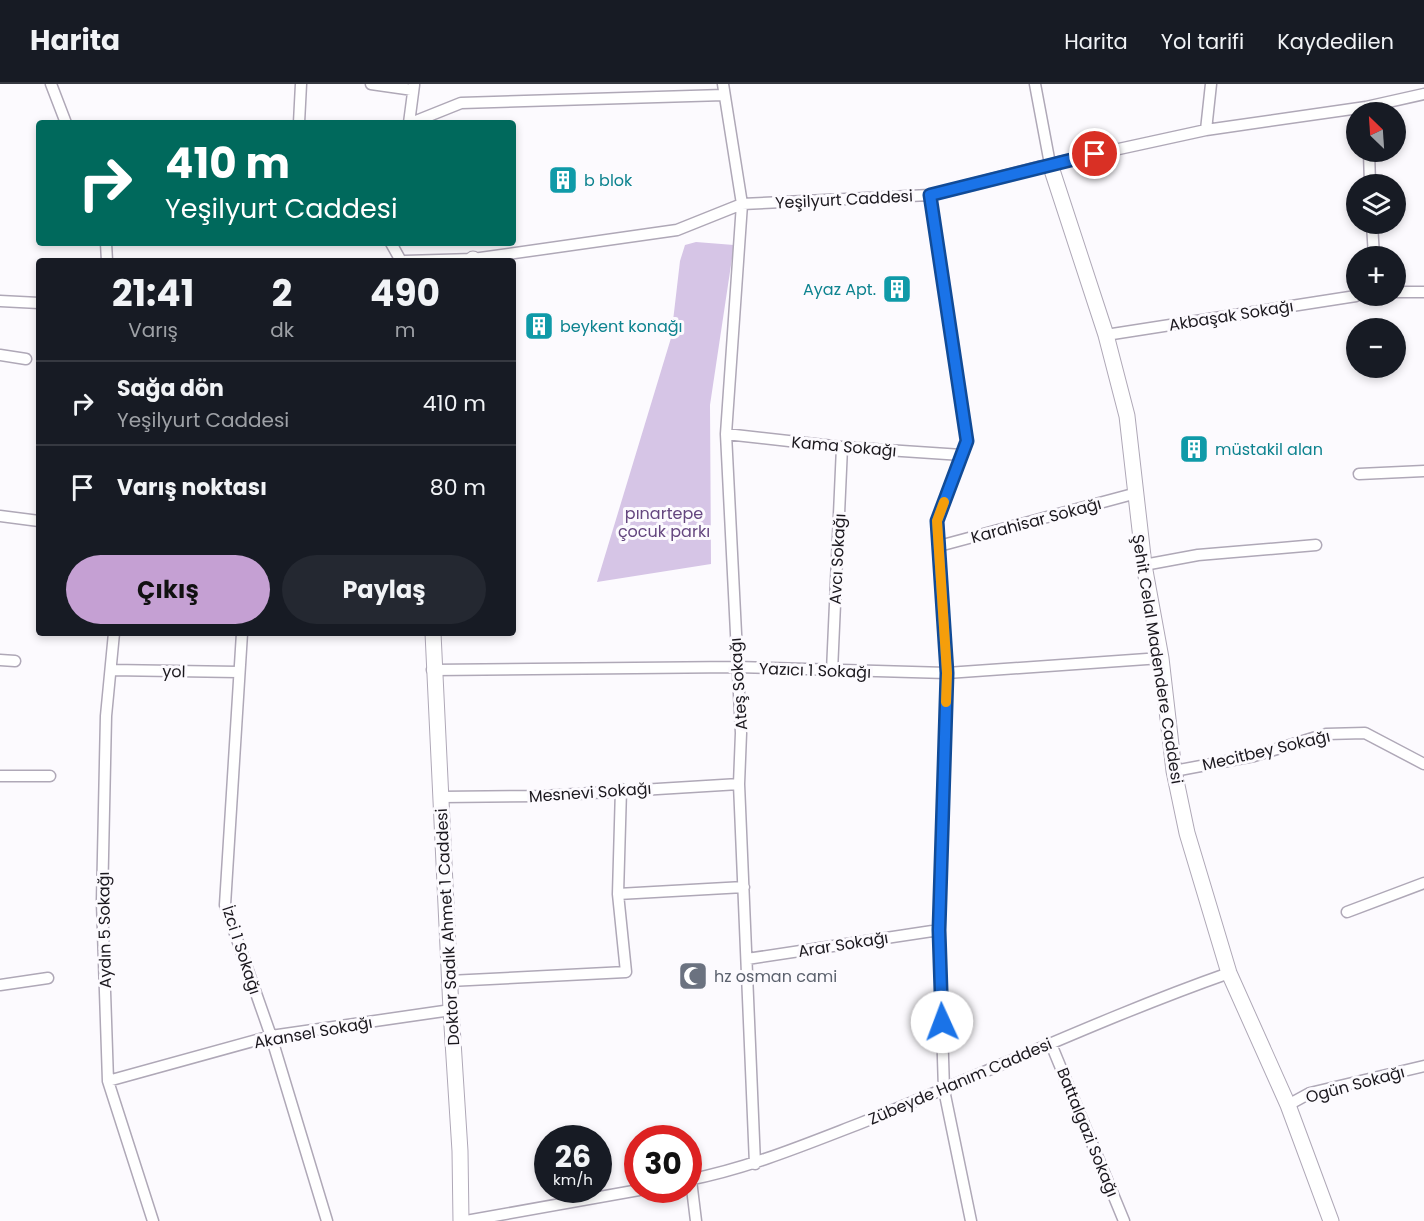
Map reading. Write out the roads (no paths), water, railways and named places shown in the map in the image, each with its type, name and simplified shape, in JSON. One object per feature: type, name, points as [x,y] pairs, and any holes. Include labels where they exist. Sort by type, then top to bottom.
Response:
[{"type":"street","points":[[51,84],[65,120]]},
{"type":"street","points":[[299,120],[301,84]]},
{"type":"street","points":[[371,84],[413,87],[410,120]]},
{"type":"street","name":"Şehit Celal Madendere Caddesi","points":[[1035,84],[1050,164],[1106,335],[1126,416],[1133,494],[1161,658],[1174,771],[1187,833],[1229,973],[1288,1106],[1331,1221]]},
{"type":"street","points":[[1206,130],[1211,84]]},
{"type":"street","points":[[418,120],[461,103],[723,90]]},
{"type":"street","name":"Ateş Sokağı","points":[[723,90],[741,204],[726,434],[741,733],[739,784],[755,1164]]},
{"type":"street","name":"Yeşilyurt Caddesi","points":[[1395,102],[1424,94]]},
{"type":"street","name":"Yeşilyurt Caddesi","points":[[487,258],[677,230],[741,204],[930,195],[1050,164],[1206,130],[1346,112]]},
{"type":"street","points":[[930,195],[967,441],[937,521],[947,673],[939,930],[944,1090],[971,1221]]},
{"type":"street","points":[[1406,292],[1424,292]]},
{"type":"street","name":"Akbaşak Sokağı","points":[[1106,335],[1346,298]]},
{"type":"street","points":[[0,301],[36,303]]},
{"type":"street","points":[[0,356],[26,359]]},
{"type":"street","name":"Kama Sokağı","points":[[726,434],[842,447],[962,455]]},
{"type":"street","name":"Avcı Sokağı","points":[[832,670],[842,447]]},
{"type":"street","points":[[1359,474],[1424,471]]},
{"type":"street","name":"Karahisar Sokağı","points":[[939,546],[1133,494]]},
{"type":"street","points":[[0,516],[36,520]]},
{"type":"street","points":[[1144,565],[1198,555],[1316,545]]},
{"type":"street","name":"Aydın 5 Sokağı","points":[[114,636],[106,716],[102,902],[108,1081],[153,1221]]},
{"type":"street","name":"İzci 1 Sokağı","points":[[242,636],[225,905],[271,1036],[327,1221]]},
{"type":"street","name":"Doktor Sadık Ahmet 1 Caddesi","points":[[432,636],[432,670],[460,1151],[461,1221]]},
{"type":"street","name":"Yazıcı 1 Sokağı","points":[[432,670],[736,667],[947,673],[1161,658]]},
{"type":"street","points":[[0,660],[15,661]]},
{"type":"street","name":"yol","points":[[111,670],[238,672]]},
{"type":"street","name":"Mecitbey Sokağı","points":[[1174,771],[1254,756],[1326,734],[1355,733],[1365,733],[1424,764]]},
{"type":"street","points":[[0,776],[50,776]]},
{"type":"street","name":"Mesnevi Sokağı","points":[[441,797],[543,796],[621,789],[739,784]]},
{"type":"street","points":[[449,981],[626,972],[618,894],[621,789]]},
{"type":"street","points":[[1347,912],[1424,883]]},
{"type":"street","points":[[618,894],[744,887]]},
{"type":"street","name":"Arar Sokağı","points":[[747,959],[939,930]]},
{"type":"street","name":"Zübeyde Hanım Caddesi","points":[[702,1177],[755,1164],[944,1090],[1154,999],[1229,973]]},
{"type":"street","points":[[0,985],[48,978]]},
{"type":"street","name":"Akansel Sokağı","points":[[108,1081],[271,1036],[451,1010]]},
{"type":"street","name":"Battalgazi Sokağı","points":[[1052,1044],[1124,1221]]},
{"type":"street","name":"Ogün Sokağı","points":[[1288,1106],[1310,1094],[1424,1066]]},
{"type":"street","points":[[466,1221],[624,1193]]},
{"type":"street","points":[[693,1203],[696,1221]]},
{"type":"place","name":"b blok","points":[[563,180]]},
{"type":"place","name":"Ayaz Apt.","points":[[897,289]]},
{"type":"place","name":"beykent konağı","points":[[539,326]]},
{"type":"place","name":"müstakil alan","points":[[1194,449]]},
{"type":"place","name":"hz osman cami","points":[[693,976]]},
{"type":"park label","name":"pınartepe çocuk parkı","points":[[664,522]]}]
